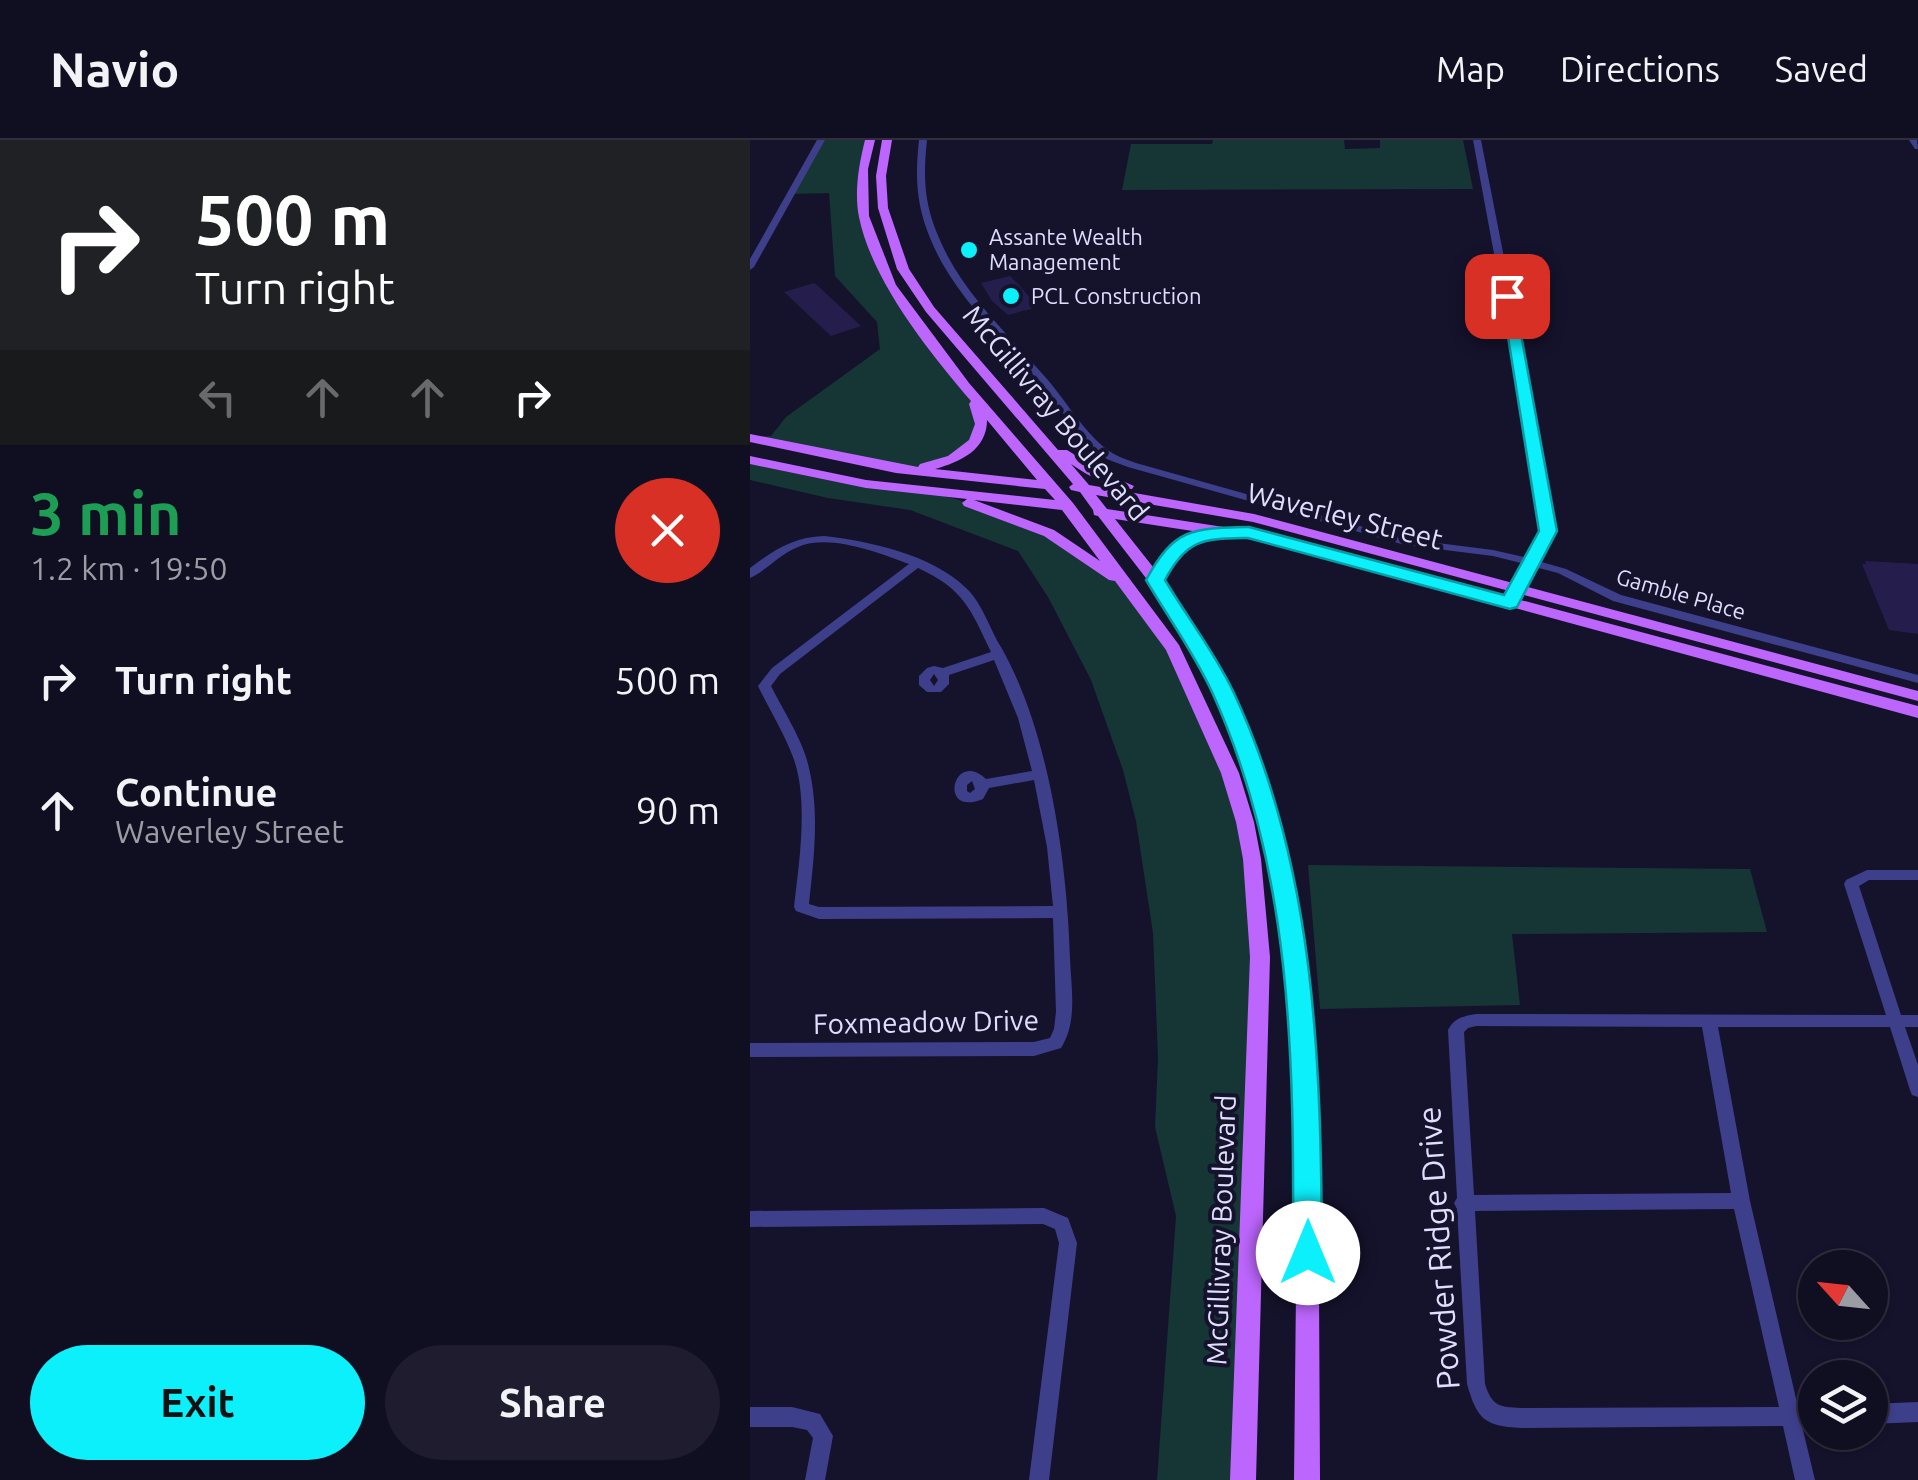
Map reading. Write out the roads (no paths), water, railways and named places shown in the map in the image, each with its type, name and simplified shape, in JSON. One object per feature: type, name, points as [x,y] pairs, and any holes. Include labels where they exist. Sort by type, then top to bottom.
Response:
[{"type":"main road","name":"McGillivray Boulevard","points":[[870,140],[862,196],[875,252],[890,285],[965,386],[1066,505],[1174,650],[1230,773],[1252,859],[1260,957],[1242,1480]]},
{"type":"main road","name":"McGillivray Boulevard","points":[[887,140],[880,176],[882,208],[903,269],[942,323],[1156,580],[1222,689],[1253,770],[1289,898],[1308,1101],[1307,1480]]},
{"type":"main road","points":[[896,469],[942,463],[974,444],[980,434],[982,416],[965,386]]},
{"type":"main road","points":[[1040,437],[1099,476],[1170,501]]},
{"type":"main road","name":"Waverley Street","points":[[750,438],[896,469],[1083,488],[1254,518],[1918,696]]},
{"type":"main road","name":"Waverley Street","points":[[750,460],[826,477],[1066,505],[1249,532],[1918,712]]},
{"type":"main road","points":[[930,492],[1049,533],[1129,588]]},
{"type":"main road","points":[[1156,580],[1171,552],[1186,540],[1209,534],[1249,532]]},
{"type":"street","points":[[750,266],[820,140]]},
{"type":"street","name":"Gamble Place","points":[[923,140],[919,176],[922,203],[942,258],[968,294],[1110,456],[1154,472],[1405,542],[1492,553],[1534,563],[1562,571],[1617,598],[1918,679]]},
{"type":"street","points":[[1477,140],[1547,508],[1548,531],[1510,603]]},
{"type":"street","points":[[1913,140],[1918,147]]},
{"type":"street","points":[[750,234],[768,234]]},
{"type":"street","name":"Foxmeadow Drive","points":[[750,574],[805,540],[874,548],[943,575],[962,589],[999,654],[1040,774],[1060,912],[1064,1026],[1055,1043],[1046,1048],[750,1050]]},
{"type":"street","points":[[916,564],[776,671],[764,686],[801,760],[809,834],[801,907],[819,913],[1060,912]]},
{"type":"street","points":[[942,673],[999,654]]},
{"type":"street","points":[[984,784],[1040,774]]},
{"type":"street","points":[[1918,875],[1866,875],[1851,884],[1918,1090]]},
{"type":"street","points":[[1805,1480],[1741,1201],[1710,1022],[1918,1021]]},
{"type":"street","name":"Powder Ridge Drive","points":[[1710,1022],[1464,1023],[1456,1030],[1476,1384],[1482,1404],[1498,1416],[1791,1417]]},
{"type":"street","points":[[1463,1203],[1741,1201]]},
{"type":"street","points":[[750,1219],[1044,1216],[1062,1224],[1068,1242],[1039,1480]]},
{"type":"street","points":[[1888,1413],[1918,1412]]},
{"type":"street","points":[[750,1417],[792,1416],[813,1421],[823,1436],[815,1480]]},
{"type":"street","points":[[1791,1417],[1798,1417]]},
{"type":"place","name":"Assante Wealth Management","points":[[969,250]]},
{"type":"place","name":"PCL Construction","points":[[1011,296]]}]
